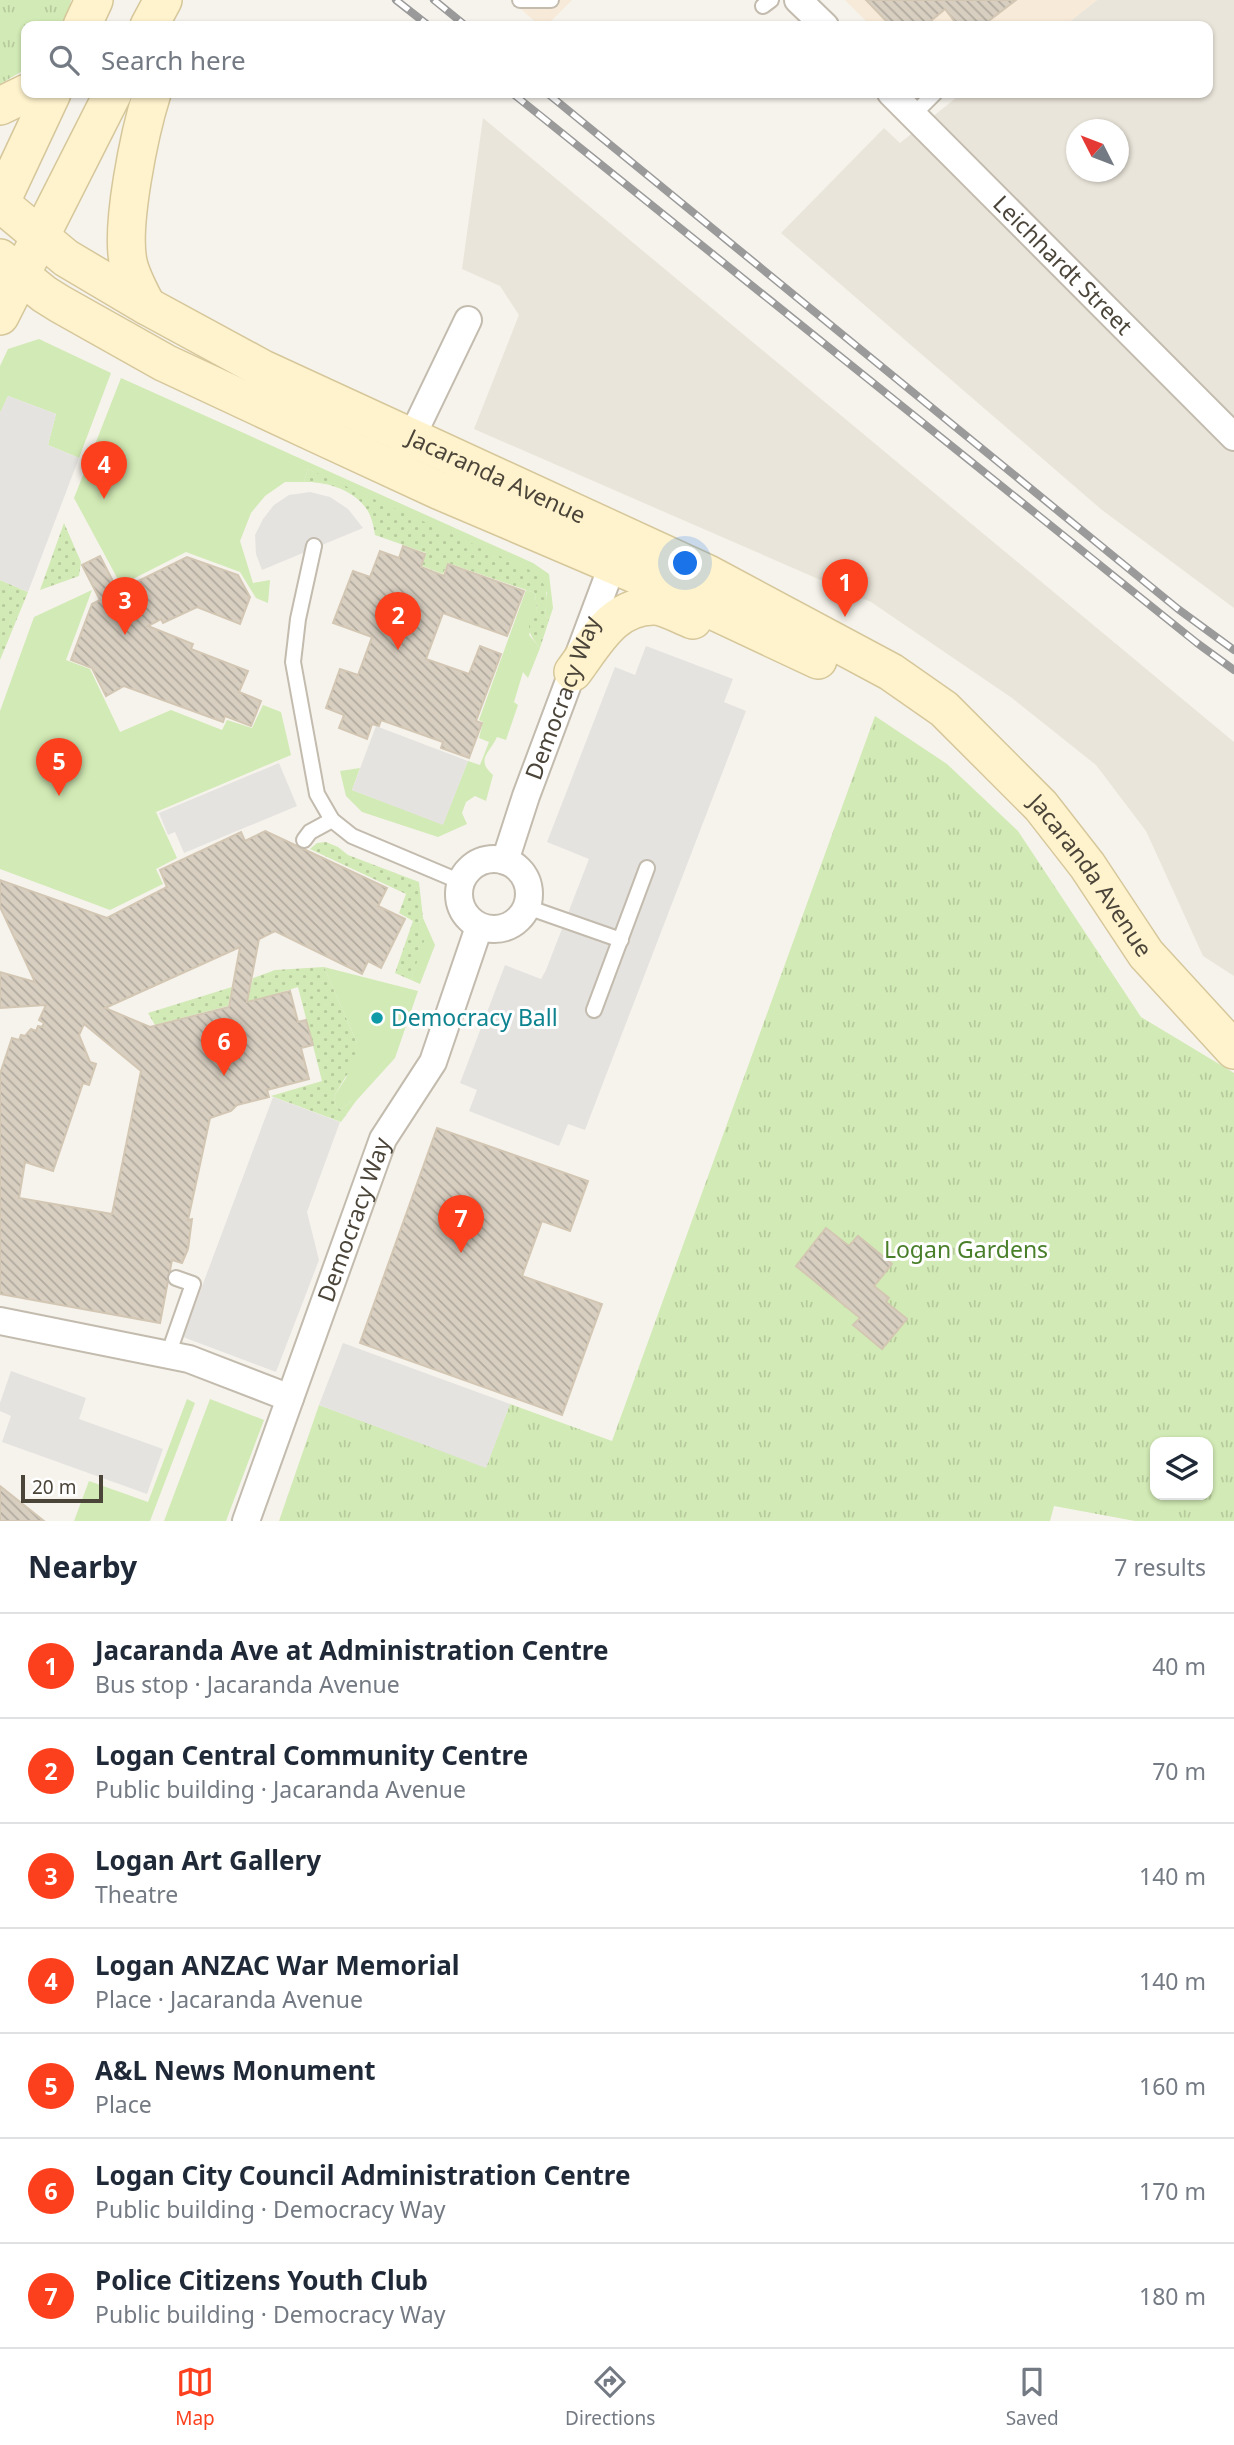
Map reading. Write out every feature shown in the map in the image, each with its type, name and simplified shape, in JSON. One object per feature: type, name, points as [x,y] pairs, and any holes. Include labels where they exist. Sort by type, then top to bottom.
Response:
[{"type":"street","points":[[84,21],[94,0]]},
{"type":"street","points":[[152,21],[163,0]]},
{"type":"street","points":[[176,21],[183,0]]},
{"type":"street","points":[[798,0],[820,21]]},
{"type":"street","points":[[0,106],[21,96]]},
{"type":"street","points":[[0,204],[50,98]]},
{"type":"street","points":[[0,316],[10,267],[40,236],[110,98]]},
{"type":"street","points":[[147,306],[128,265],[127,243],[134,177],[144,118],[150,98]]},
{"type":"street","name":"Leichhardt Street","points":[[896,98],[1234,437]]},
{"type":"street","name":"Jacaranda Avenue","points":[[0,204],[66,258],[147,306],[264,369],[412,438],[988,752]]},
{"type":"street","name":"Jacaranda Avenue","points":[[10,267],[44,294],[165,363],[394,470],[618,550],[708,574],[891,672],[944,709],[1041,806],[1087,866],[1146,954],[1234,1050]]},
{"type":"street","points":[[394,470],[468,320]]},
{"type":"street","name":"Democracy Way","points":[[505,861],[526,796],[618,550]]},
{"type":"street","points":[[573,672],[612,621],[626,611],[657,606],[781,659],[842,671]]},
{"type":"street","points":[[484,861],[505,861],[523,874],[528,885],[527,907],[521,916],[502,929],[480,926],[471,921],[460,903],[461,882],[466,873],[484,861]]},
{"type":"street","name":"Democracy Way","points":[[246,1521],[383,1139],[433,1062],[480,926]]},
{"type":"street","name":"Jacaranda Avenue","points":[[1189,1001],[1234,1023]]},
{"type":"street","points":[[0,1321],[188,1359],[290,1398]]},
{"type":"lane","points":[[520,0],[551,0]]},
{"type":"lane","points":[[912,115],[930,98]]},
{"type":"lane","points":[[314,546],[298,619],[293,662],[317,794],[332,820],[352,836],[461,882]]},
{"type":"lane","points":[[304,840],[310,832],[332,820]]},
{"type":"lane","points":[[594,1010],[647,868]]},
{"type":"lane","points":[[527,907],[621,940]]},
{"type":"lane","points":[[168,1355],[193,1284],[176,1278]]},
{"type":"shaded area","points":[[511,0],[572,0],[551,21],[534,21]]},
{"type":"shaded area","points":[[845,0],[1097,0],[1070,21],[866,21]]},
{"type":"shaded area","points":[[1097,0],[1234,0],[1234,608],[1102,510],[781,233],[884,128],[900,143],[956,98],[1213,98],[1213,21],[1070,21]]},
{"type":"shaded area","points":[[483,118],[1234,742],[1234,976],[1203,956],[1146,831],[1096,765],[1012,698],[871,602],[474,429],[519,315],[500,286],[462,269]]},
{"type":"shaded area","points":[[8,396],[56,414],[48,445],[79,458],[28,592],[0,580],[0,413]]},
{"type":"shaded area","points":[[310,492],[330,497],[348,509],[363,528],[262,570],[256,554],[255,535],[263,519],[274,505],[289,495]]},
{"type":"shaded area","points":[[646,646],[733,679],[724,702],[746,711],[585,1130],[568,1124],[559,1146],[469,1111],[477,1090],[460,1083],[505,965],[541,979],[546,970],[589,859],[547,842],[615,667],[635,675]]},
{"type":"shaded area","points":[[376,726],[468,761],[443,825],[352,790]]},
{"type":"shaded area","points":[[279,763],[297,806],[184,853],[175,832],[168,835],[159,813]]},
{"type":"shaded area","points":[[273,1097],[340,1122],[307,1212],[319,1260],[276,1372],[183,1337]]},
{"type":"shaded area","points":[[343,1343],[510,1404],[486,1468],[319,1405]]},
{"type":"shaded area","points":[[11,1371],[86,1398],[79,1419],[163,1449],[147,1494],[2,1442],[11,1416],[0,1411],[0,1403]]},
{"type":"green space","points":[[0,0],[71,0],[65,21],[21,21],[21,72],[0,84]]},
{"type":"green space","points":[[39,339],[111,373],[79,458],[48,445],[56,414],[8,396],[0,413],[0,366],[8,349]]},
{"type":"green space","points":[[121,378],[533,563],[549,574],[553,608],[549,620],[545,615],[547,592],[308,469],[304,482],[285,482],[265,496],[251,513],[240,541],[253,583],[270,580],[268,603],[256,598],[240,572],[186,552],[121,585],[74,498]]},
{"type":"green space","points":[[308,469],[535,574],[546,589],[545,615],[549,620],[540,648],[529,629],[530,620],[537,610],[535,593],[448,563],[443,574],[422,566],[426,553],[375,535],[367,509],[352,495],[333,486],[304,482]]},
{"type":"green space","points":[[64,523],[81,562],[79,576],[40,590]]},
{"type":"green space","points":[[0,580],[28,592],[0,660]]},
{"type":"green space","points":[[92,590],[66,660],[90,669],[120,732],[171,710],[222,730],[227,720],[252,728],[263,705],[281,712],[291,755],[156,812],[177,858],[156,869],[163,884],[110,910],[0,869],[0,711],[34,617]]},
{"type":"green space","points":[[526,590],[535,593],[537,610],[529,635],[540,648],[528,678],[523,672],[514,702],[518,705],[506,740],[497,737],[486,756],[485,765],[493,775],[486,801],[475,796],[466,802],[462,813],[467,824],[438,837],[362,812],[346,796],[340,771],[360,768],[352,790],[443,824],[468,761],[480,765],[489,742],[479,738],[483,722],[479,720]]},
{"type":"green space","name":"Logan Gardens","points":[[875,716],[947,764],[1018,831],[1141,1017],[1234,1073],[1234,1521],[1135,1521],[1054,1506],[1050,1521],[279,1521],[319,1405],[486,1467],[510,1404],[612,1441]]},
{"type":"green space","points":[[326,842],[348,855],[419,882],[423,918],[419,920],[425,938],[411,980],[395,973],[413,921],[399,913],[406,894],[310,849],[317,843]]},
{"type":"green space","points":[[423,918],[435,945],[420,984],[411,980],[424,938],[419,920]]},
{"type":"green space","points":[[324,967],[418,991],[395,1058],[356,1101],[351,1101],[341,1110],[336,1106],[334,1096],[346,1078],[357,1043]]},
{"type":"green space","points":[[324,967],[357,1043],[356,1060],[334,1096],[336,1106],[341,1110],[351,1101],[356,1101],[341,1122],[271,1096],[322,1081],[298,987],[247,1003],[253,978],[275,970]]},
{"type":"green space","points":[[232,987],[228,1006],[155,1025],[148,1013]]},
{"type":"green space","points":[[187,1399],[195,1403],[150,1521],[74,1521],[89,1481],[148,1502]]},
{"type":"green space","points":[[210,1399],[264,1420],[226,1521],[164,1521]]},
{"type":"building","points":[[866,0],[1016,0],[989,21],[954,21],[945,9],[931,21],[886,21]]},
{"type":"building","points":[[403,546],[425,554],[421,567],[444,576],[448,564],[524,591],[507,636],[443,613],[426,659],[469,674],[480,646],[501,654],[476,721],[482,723],[469,758],[441,748],[443,742],[381,720],[379,726],[372,724],[367,739],[339,728],[344,715],[326,708],[340,669],[358,675],[372,637],[333,623],[353,571],[370,577],[380,551],[399,558]]},
{"type":"building","points":[[100,556],[118,591],[187,557],[238,575],[250,597],[240,624],[197,607],[163,623],[161,619],[148,626],[193,644],[191,649],[248,671],[239,692],[261,701],[251,726],[225,716],[223,722],[124,686],[106,696],[92,668],[71,660],[92,604],[100,600],[82,565]]},
{"type":"building","points":[[265,831],[387,888],[378,906],[405,919],[381,968],[368,961],[362,974],[275,931],[259,939],[247,1002],[290,991],[298,1022],[306,1020],[313,1045],[301,1048],[309,1079],[267,1090],[269,1097],[237,1105],[231,1111],[210,1118],[188,1220],[192,1219],[188,1249],[182,1263],[172,1260],[160,1323],[0,1294],[0,1074],[12,1038],[19,1040],[21,1035],[25,1036],[31,1029],[36,1031],[38,1026],[42,1027],[44,1023],[39,1020],[46,1005],[0,1008],[0,972],[35,982],[0,907],[0,880],[107,918],[167,887],[160,870],[241,832],[245,841]],"holes":[[[240,947],[229,1007],[150,1027],[105,1008]],[[84,1024],[141,1071],[112,1214],[19,1198],[25,1162],[53,1171],[83,1083],[89,1085],[96,1064],[90,1062],[79,1035]]]},
{"type":"building","points":[[437,1128],[588,1181],[570,1231],[542,1221],[522,1276],[602,1304],[562,1415],[360,1343]]},
{"type":"building","points":[[826,1228],[849,1246],[858,1236],[892,1264],[874,1286],[889,1298],[886,1302],[907,1319],[882,1349],[853,1325],[860,1318],[796,1266]]},
{"type":"building","points":[[0,1486],[44,1521],[0,1521]]},
{"type":"railway","points":[[396,0],[423,21]]},
{"type":"railway","points":[[434,0],[460,21]]},
{"type":"railway","points":[[518,98],[1234,670]]},
{"type":"railway","points":[[553,98],[1178,609],[1234,650]]},
{"type":"place","name":"Logan ANZAC War Memorial","points":[[104,499]]},
{"type":"place","name":"Jacaranda Ave at Administration Centre","points":[[845,617]]},
{"type":"place","name":"Logan Art Gallery","points":[[125,635]]},
{"type":"place","name":"Logan Central Community Centre","points":[[398,650]]},
{"type":"place","name":"A&L News Monument","points":[[59,796]]},
{"type":"place","name":"Democracy Ball","points":[[377,1018]]},
{"type":"place","name":"Logan City Council Administration Centre","points":[[224,1076]]},
{"type":"place","name":"Police Citizens Youth Club","points":[[461,1253]]}]
